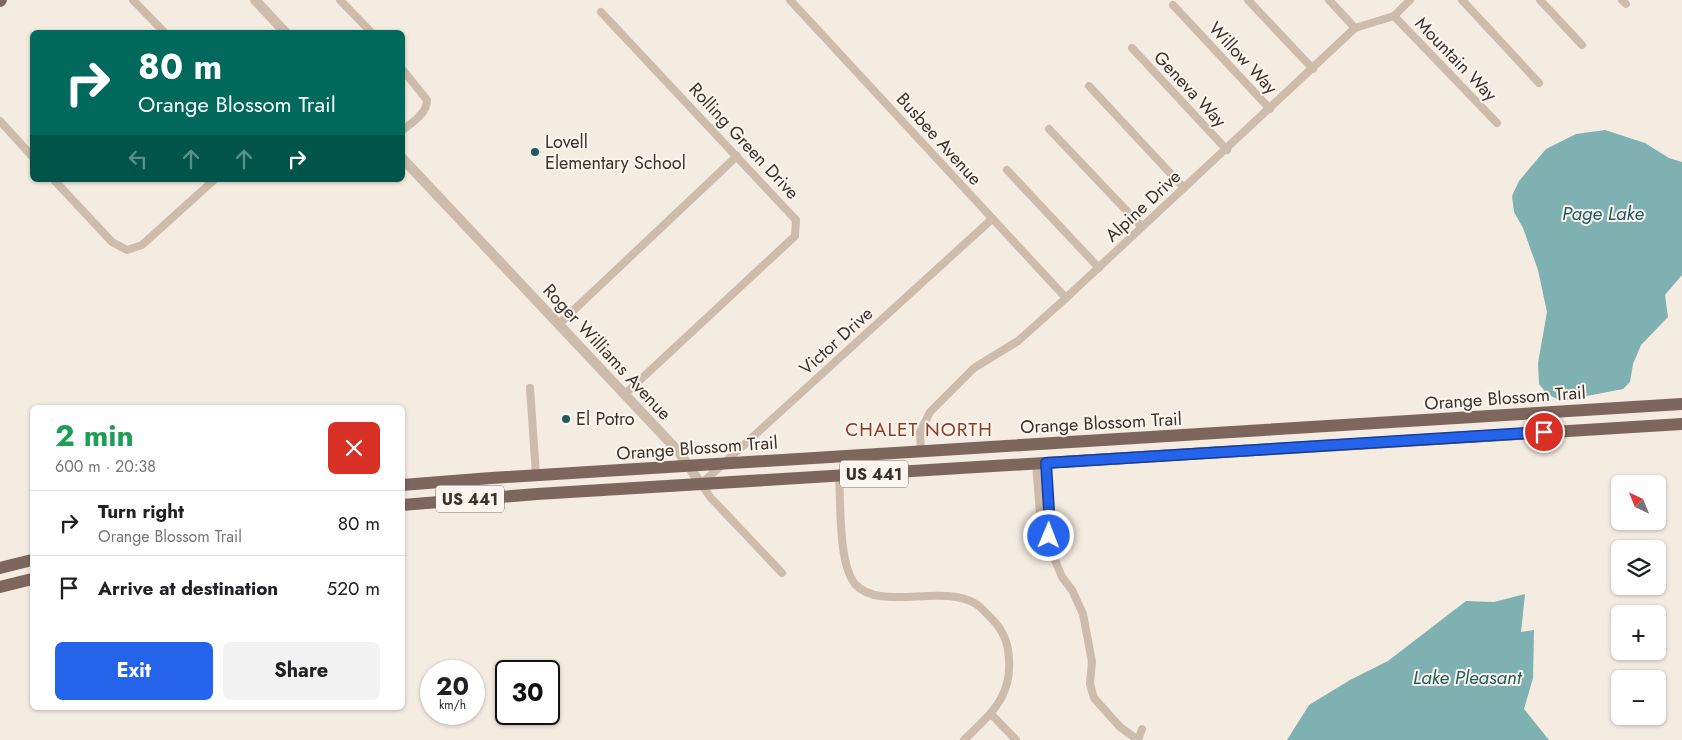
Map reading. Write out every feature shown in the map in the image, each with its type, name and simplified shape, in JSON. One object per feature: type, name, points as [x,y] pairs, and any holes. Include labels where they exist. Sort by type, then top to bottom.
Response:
[{"type":"main road","name":"Orange Blossom Trail","points":[[405,485],[725,463],[1682,404]]},
{"type":"main road","name":"Orange Blossom Trail","points":[[405,505],[537,494],[1682,424]]},
{"type":"main road","points":[[1207,434],[1208,453]]},
{"type":"main road","points":[[840,476],[845,466],[866,455]]},
{"type":"main road","points":[[536,475],[537,494]]},
{"type":"main road","points":[[0,568],[30,560]]},
{"type":"main road","points":[[0,587],[30,580]]},
{"type":"street","points":[[133,0],[162,30]]},
{"type":"street","points":[[255,0],[283,30]]},
{"type":"street","points":[[340,0],[369,30]]},
{"type":"street","name":"Busbee Avenue","points":[[790,0],[1066,298]]},
{"type":"street","points":[[1248,0],[1313,69]]},
{"type":"street","points":[[1329,0],[1355,28]]},
{"type":"street","name":"Alpine Drive","points":[[921,451],[920,432],[930,412],[974,368],[1018,341],[1227,150],[1355,28],[1394,16],[1410,0]]},
{"type":"street","points":[[1462,0],[1539,83]]},
{"type":"street","points":[[1540,0],[1582,45]]},
{"type":"street","name":"Willow Way","points":[[1173,5],[1270,109]]},
{"type":"street","name":"Rolling Green Drive","points":[[601,12],[796,220],[795,236],[625,394]]},
{"type":"street","name":"Mountain Way","points":[[1394,16],[1497,123]]},
{"type":"street","name":"Geneva Way","points":[[1132,48],[1227,150]]},
{"type":"street","points":[[405,73],[427,100],[427,107],[405,128]]},
{"type":"street","points":[[1089,86],[1184,188]]},
{"type":"street","points":[[0,121],[30,154]]},
{"type":"street","points":[[1049,129],[1142,227]]},
{"type":"street","points":[[559,324],[738,156]]},
{"type":"street","name":"Roger Williams Avenue","points":[[405,161],[678,451],[711,498],[782,573]]},
{"type":"street","points":[[1007,170],[1099,268]]},
{"type":"street","points":[[56,182],[112,242],[126,250],[142,245],[212,182]]},
{"type":"street","name":"Victor Drive","points":[[701,484],[992,219]]},
{"type":"street","points":[[530,388],[536,475]]},
{"type":"street","points":[[1041,463],[1041,526],[1047,546],[1083,614],[1092,662],[1090,684],[1094,698],[1120,727],[1138,740],[1142,729]]},
{"type":"street","points":[[840,476],[846,566],[859,587],[879,597],[929,594],[954,596],[976,604],[997,624],[1006,641],[1010,665],[1004,696],[991,714],[964,740]]},
{"type":"street","points":[[991,714],[1016,740]]},
{"type":"water","name":"Page Lake","points":[[1605,130],[1645,143],[1669,158],[1682,162],[1682,275],[1665,295],[1668,317],[1641,345],[1633,364],[1630,382],[1623,389],[1561,401],[1547,394],[1539,384],[1538,363],[1547,312],[1538,270],[1523,228],[1514,212],[1512,196],[1519,181],[1546,149],[1576,134]]},
{"type":"water","name":"Lake Pleasant","points":[[1525,594],[1521,632],[1534,630],[1533,678],[1524,709],[1549,740],[1287,740],[1309,705],[1350,680],[1388,661],[1466,601],[1494,602]]},
{"type":"place","name":"Lovell Elementary School","points":[[535,152]]},
{"type":"place","name":"El Potro","points":[[566,419]]},
{"type":"district","name":"CHALET NORTH","points":[[919,429]]},
{"type":"route","points":[[1049,536],[1046,463],[1544,432]]}]
